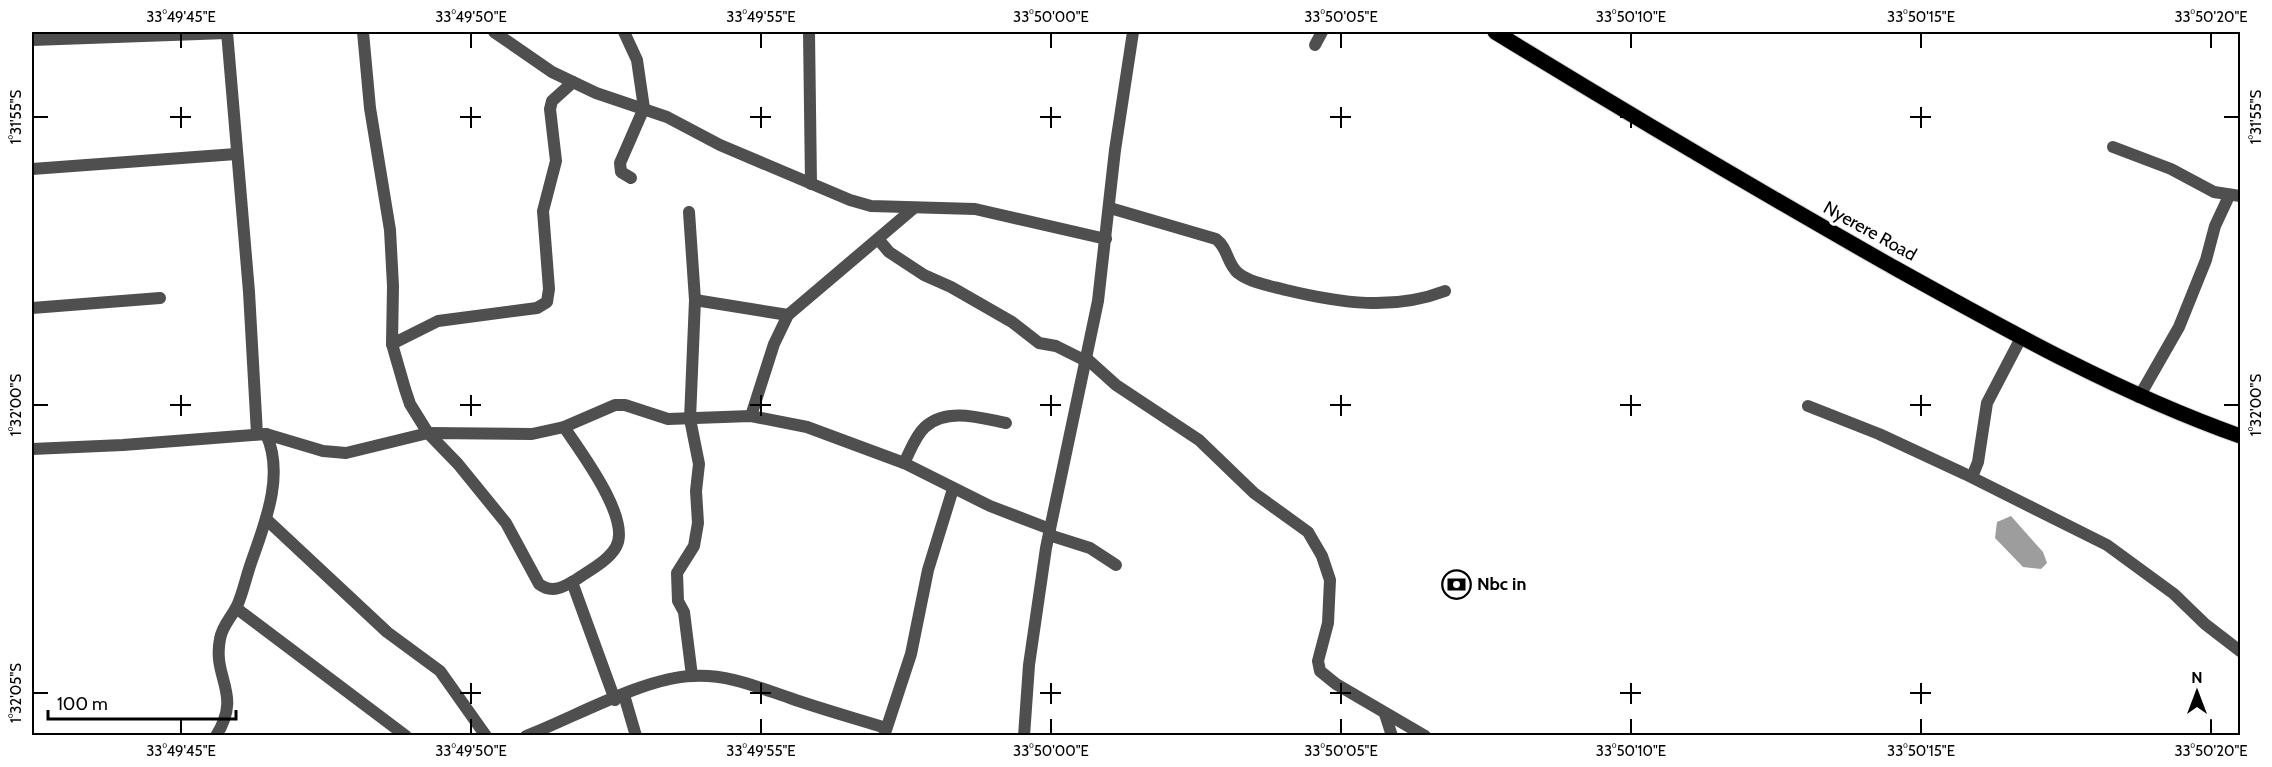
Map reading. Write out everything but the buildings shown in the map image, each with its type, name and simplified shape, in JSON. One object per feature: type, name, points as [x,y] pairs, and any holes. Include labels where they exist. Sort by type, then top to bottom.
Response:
[{"type":"main road","name":"Nyerere Road","points":[[1495,32],[1698,156],[1959,303],[2139,397],[2241,436]]},
{"type":"street","points":[[32,40],[99,34],[227,32],[261,434],[274,459],[266,519],[236,608],[223,627],[218,646],[229,703],[225,721],[216,735]]},
{"type":"street","points":[[363,32],[373,129],[390,230],[393,286],[392,344],[410,404],[428,433],[473,482],[506,523],[539,584],[554,590],[572,582],[610,556],[620,536],[616,513],[564,427]]},
{"type":"street","points":[[494,32],[529,58],[573,82],[644,108],[811,184],[871,206],[975,209],[1106,239]]},
{"type":"street","points":[[624,32],[637,60],[644,108],[620,163],[621,172],[631,178]]},
{"type":"street","points":[[809,32],[811,184]]},
{"type":"street","points":[[1024,735],[1029,665],[1049,532],[1098,302],[1115,150],[1133,32]]},
{"type":"street","points":[[1315,45],[1322,32]]},
{"type":"street","points":[[392,344],[438,321],[537,308],[547,302],[549,289],[543,211],[556,161],[550,109],[552,101],[573,82]]},
{"type":"street","points":[[2113,147],[2171,169],[2214,192],[2235,196],[2215,226],[2206,260],[2179,327],[2139,397]]},
{"type":"street","points":[[32,169],[236,153]]},
{"type":"street","points":[[751,416],[767,364],[788,315],[914,208]]},
{"type":"street","points":[[1110,208],[1216,239],[1223,244],[1232,266],[1239,273],[1261,283],[1314,297],[1341,303],[1403,303],[1445,291]]},
{"type":"street","points":[[689,212],[695,300],[690,419],[699,464],[696,492],[698,523],[694,546],[677,573],[678,601],[684,612],[693,675]]},
{"type":"street","points":[[878,239],[889,252],[924,275],[951,287],[1012,322],[1039,342],[1056,346],[1086,360],[1116,385],[1199,440],[1254,492],[1308,532],[1322,556],[1329,580],[1328,623],[1318,661],[1320,671],[1336,684],[1385,714],[1425,735]]},
{"type":"street","points":[[32,308],[160,298]]},
{"type":"street","points":[[695,300],[788,315]]},
{"type":"street","points":[[1972,477],[1978,462],[1987,403],[2022,336]]},
{"type":"street","points":[[32,449],[123,446],[261,434],[335,453],[357,451],[428,433],[506,436],[532,434],[564,427],[615,405],[625,405],[668,419],[751,416],[807,427],[904,464],[953,489],[1090,548],[1116,565]]},
{"type":"street","points":[[1808,406],[1879,434],[1972,477],[2107,545],[2174,594],[2205,624],[2241,651]]},
{"type":"street","points":[[904,464],[918,435],[934,421],[949,416],[969,416],[1006,423]]},
{"type":"street","points":[[526,735],[650,685],[693,675],[728,678],[759,686],[885,732],[911,654],[928,570],[953,489]]},
{"type":"street","points":[[266,519],[387,632],[440,671],[486,735]]},
{"type":"street","points":[[572,582],[636,735]]},
{"type":"street","points":[[236,608],[406,735]]},
{"type":"street","points":[[1385,714],[1392,735]]},
{"type":"shaded area","points":[[2011,516],[2043,552],[2047,563],[2041,569],[2023,567],[1995,538],[1997,522]]},
{"type":"place","name":"Nbc in","points":[[1456,584]]}]
